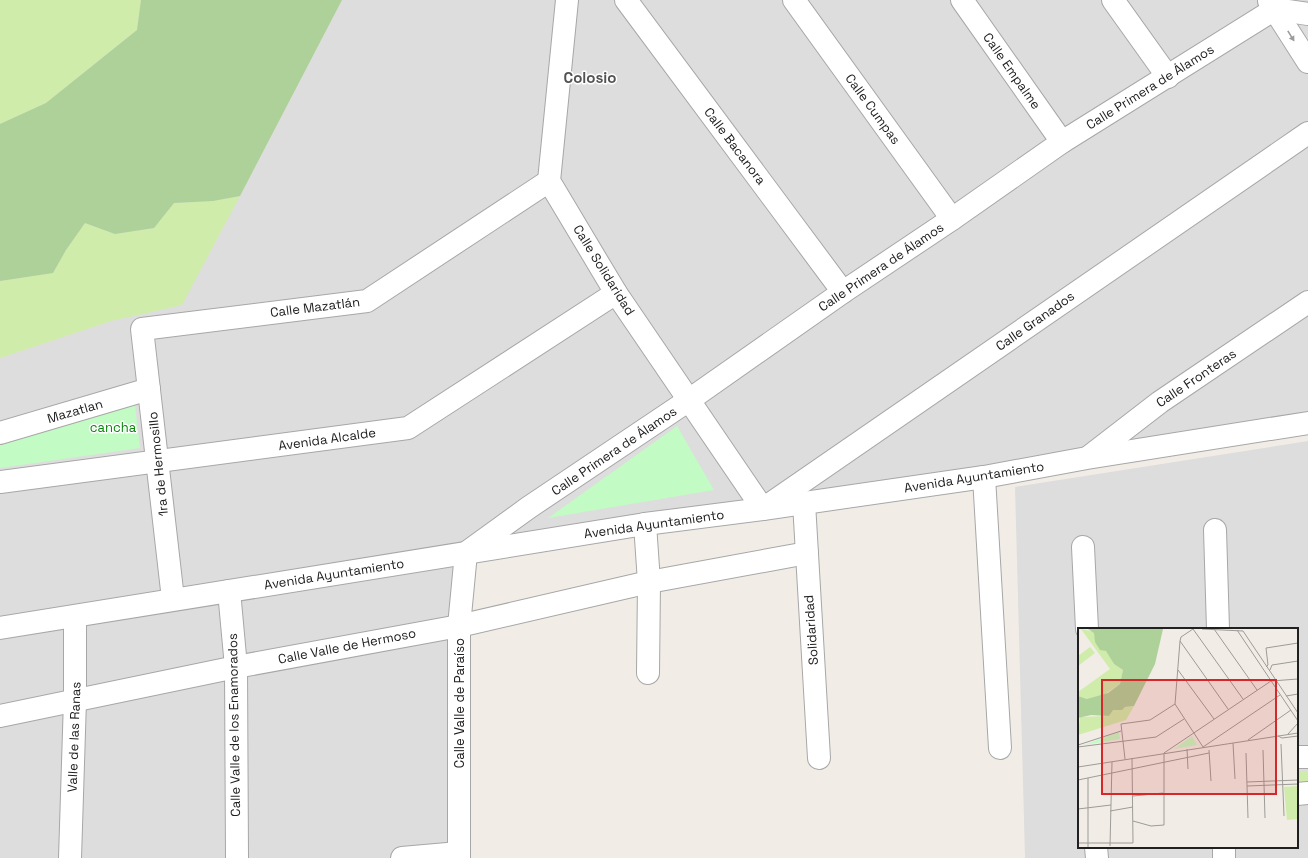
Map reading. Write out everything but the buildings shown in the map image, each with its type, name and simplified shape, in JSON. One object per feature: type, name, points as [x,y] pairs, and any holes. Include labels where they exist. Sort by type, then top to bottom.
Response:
[{"type":"street","points":[[549,181],[567,0]]},
{"type":"street","name":"Calle Bacanora","points":[[626,0],[843,292]]},
{"type":"street","name":"Calle Cumpas","points":[[794,0],[952,219]]},
{"type":"street","name":"Calle Empalme","points":[[962,0],[1062,142]]},
{"type":"street","points":[[1114,0],[1168,76]]},
{"type":"street","points":[[1272,5],[1308,14]]},
{"type":"street","points":[[1272,5],[1308,62]]},
{"type":"street","name":"Calle Primera de Álamos","points":[[466,553],[528,508],[689,400],[843,292],[952,219],[1062,142],[1168,76],[1272,5]]},
{"type":"street","name":"Calle Granados","points":[[763,509],[1308,133]]},
{"type":"street","name":"Calle Solidaridad","points":[[549,181],[616,293],[763,509]]},
{"type":"street","name":"Calle Mazatlán","points":[[142,329],[367,301],[549,181]]},
{"type":"street","name":"Avenida Alcalde","points":[[0,482],[408,428],[616,293]]},
{"type":"street","name":"Calle Fronteras","points":[[1087,458],[1160,402],[1308,302]]},
{"type":"street","name":"1ra de Hermosillo","points":[[142,329],[173,599]]},
{"type":"street","name":"Mazatlan","points":[[0,433],[149,389]]},
{"type":"street","name":"Avenida Ayuntamiento","points":[[0,628],[645,524],[763,509],[984,477],[1087,458],[1308,423]]},
{"type":"street","points":[[984,477],[1000,748]]},
{"type":"street","name":"Solidaridad","points":[[804,503],[819,758]]},
{"type":"street","points":[[645,524],[648,582],[648,673]]},
{"type":"street","points":[[1215,530],[1218,628]]},
{"type":"street","points":[[1083,547],[1087,628]]},
{"type":"street","name":"Calle Valle de Hermoso","points":[[0,716],[236,667],[459,626],[648,582],[807,552]]},
{"type":"street","name":"Calle Valle de Paraíso","points":[[459,855],[459,626],[466,553]]},
{"type":"street","name":"Calle Valle de los Enamorados","points":[[229,591],[236,667],[237,858]]},
{"type":"street","name":"Valle de las Ranas","points":[[70,858],[76,700],[75,617]]},
{"type":"street","points":[[1298,794],[1308,793]]},
{"type":"street","points":[[1096,848],[1097,858]]},
{"type":"street","points":[[402,858],[459,855]]},
{"type":"shaded area","name":"Colosio","points":[[0,0],[1308,0],[1308,421],[0,624]]},
{"type":"shaded area","points":[[1308,441],[1308,858],[1025,858],[1015,487]]},
{"type":"shaded area","points":[[469,554],[463,631],[470,858],[0,858],[0,627]]},
{"type":"green space","points":[[0,0],[141,0],[137,30],[46,103],[0,124]]},
{"type":"green space","points":[[141,0],[342,0],[240,196],[213,201],[174,203],[154,228],[115,234],[85,223],[66,250],[53,273],[0,281],[0,124],[46,103],[137,30]]},
{"type":"green space","points":[[240,196],[182,305],[111,321],[0,358],[0,281],[53,273],[66,250],[85,223],[115,234],[154,228],[174,203],[213,201]]},
{"type":"green space","name":"cancha","points":[[134,396],[140,448],[0,468],[0,437]]},
{"type":"green space","points":[[677,426],[714,490],[548,518]]},
{"type":"green space","points":[[1308,771],[1308,782],[1298,783],[1298,772]]},
{"type":"district","name":"Colosio","points":[[590,77]]}]
